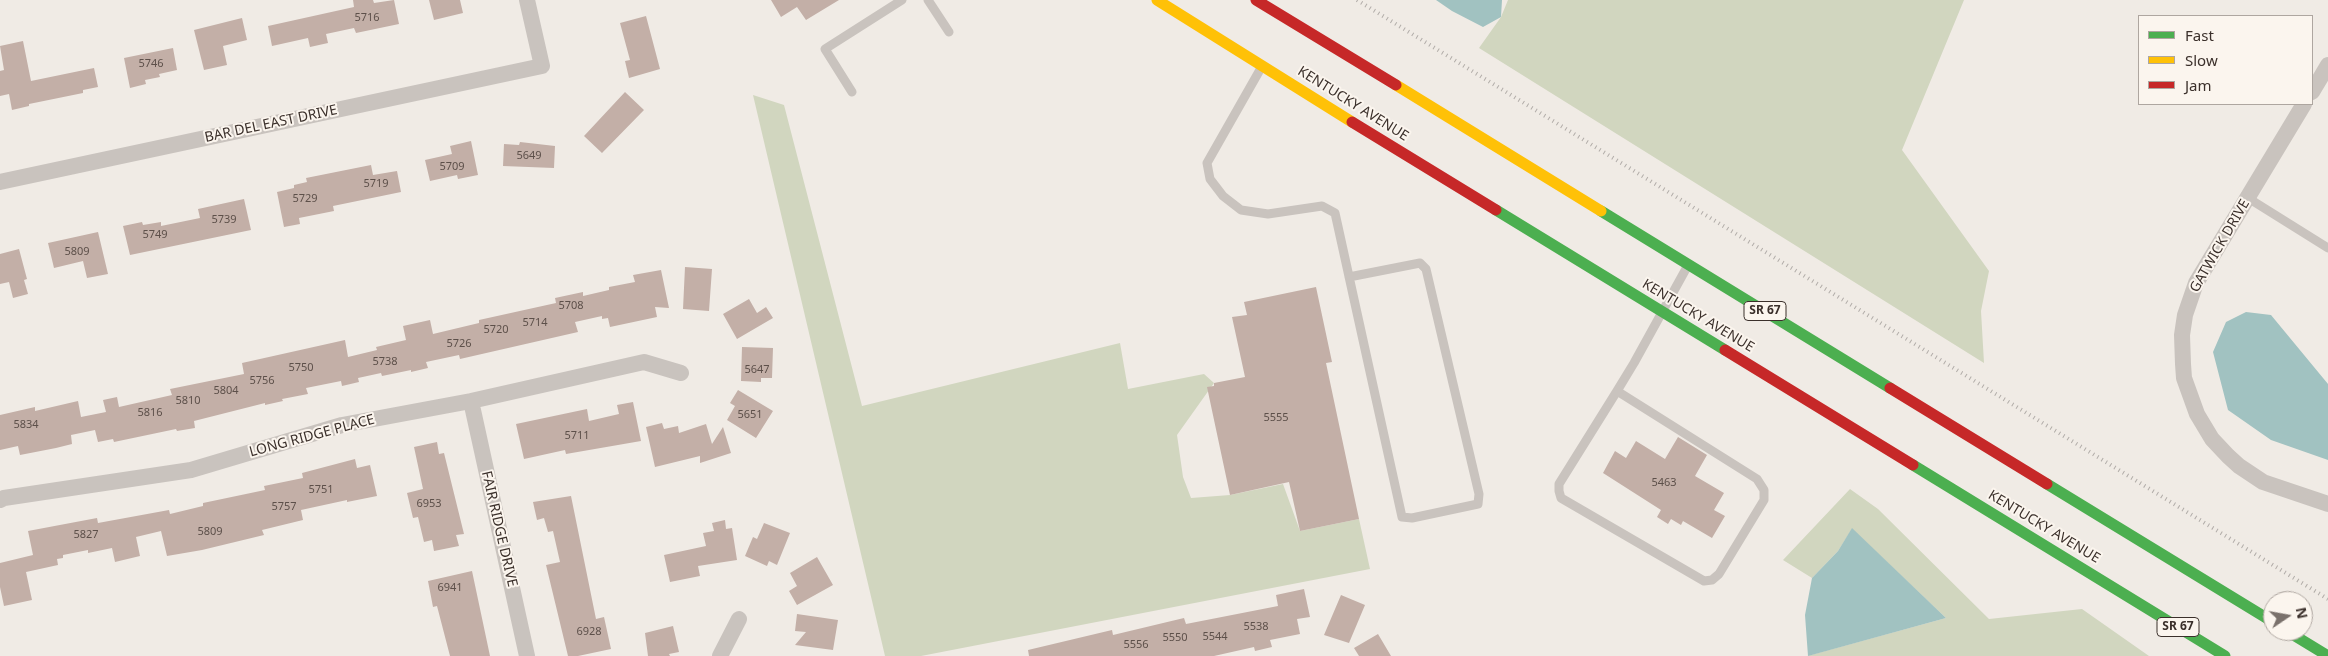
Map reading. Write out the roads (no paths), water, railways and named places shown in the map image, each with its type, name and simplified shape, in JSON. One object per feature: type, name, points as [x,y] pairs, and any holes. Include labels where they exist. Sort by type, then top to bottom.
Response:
[{"type":"main road","name":"KENTUCKY AVENUE","points":[[1157,0],[2225,656]]},
{"type":"main road","name":"SR 67","points":[[1256,0],[2263,616]]},
{"type":"main road","points":[[2303,641],[2328,656]]},
{"type":"street","name":"BAR DEL EAST DRIVE","points":[[0,182],[542,66],[527,0]]},
{"type":"street","points":[[2313,90],[2328,65]]},
{"type":"street","name":"GATWICK DRIVE","points":[[2303,105],[2196,283],[2189,302],[2182,335],[2184,378],[2204,428],[2212,439],[2239,466],[2276,488],[2328,504]]},
{"type":"street","name":"LONG RIDGE PLACE","points":[[0,500],[191,470],[342,425],[470,401],[644,362],[681,373]]},
{"type":"street","name":"FAIR RIDGE DRIVE","points":[[470,401],[527,656]]},
{"type":"street","points":[[720,656],[739,619]]},
{"type":"lane","points":[[852,92],[825,49],[902,0]]},
{"type":"lane","points":[[928,0],[949,32]]},
{"type":"lane","points":[[1262,66],[1207,163],[1210,179],[1223,196],[1240,210],[1268,214],[1322,206],[1335,213],[1349,277],[1402,517],[1412,518],[1478,504],[1479,494],[1426,269],[1420,263],[1349,277]]},
{"type":"lane","points":[[2248,198],[2328,248]]},
{"type":"lane","points":[[1617,391],[1757,479],[1764,490],[1764,500],[1719,574],[1712,580],[1704,581],[1561,498],[1559,484],[1634,363],[1688,264]]},
{"type":"water","points":[[1436,0],[1502,0],[1501,17],[1483,27],[1452,11]]},
{"type":"water","points":[[2246,312],[2271,315],[2328,384],[2328,460],[2271,440],[2228,410],[2213,352],[2226,322]]},
{"type":"water","points":[[1852,528],[1946,618],[1808,656],[1805,615],[1812,578],[1838,551]]},
{"type":"railway","points":[[1357,0],[2328,599]]}]
